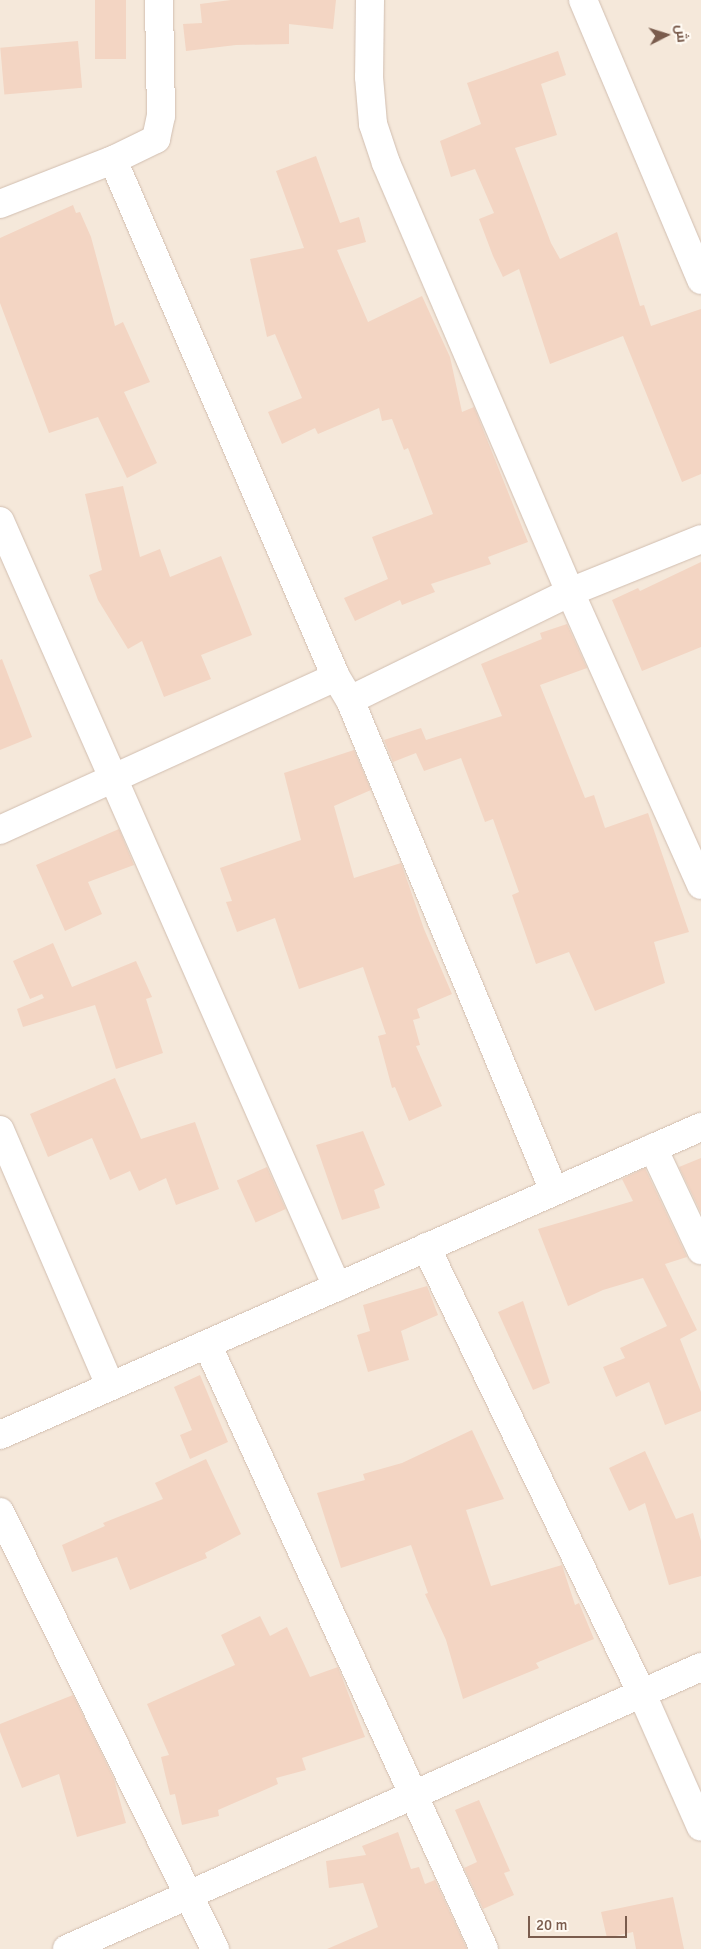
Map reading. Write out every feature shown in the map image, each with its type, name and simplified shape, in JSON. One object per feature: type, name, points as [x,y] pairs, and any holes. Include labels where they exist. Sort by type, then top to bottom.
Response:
[{"type":"street","points":[[0,204],[113,160],[156,139],[162,116],[159,0]]},
{"type":"street","points":[[370,0],[369,77],[372,115],[386,163],[570,592],[701,885]]},
{"type":"street","points":[[583,0],[701,280]]},
{"type":"street","points":[[113,160],[336,677],[350,700],[554,1191]]},
{"type":"street","points":[[0,521],[336,1287]]},
{"type":"street","points":[[350,700],[570,592],[701,539]]},
{"type":"street","points":[[0,830],[336,677]]},
{"type":"street","points":[[0,1435],[701,1127]]},
{"type":"street","points":[[0,1130],[110,1386]]},
{"type":"street","points":[[653,1148],[701,1250]]},
{"type":"street","points":[[426,1247],[642,1694],[701,1827]]},
{"type":"street","points":[[207,1344],[484,1949]]},
{"type":"street","points":[[0,1512],[191,1896],[215,1949]]},
{"type":"street","points":[[67,1949],[191,1896],[701,1667]]},
{"type":"shaded area","points":[[0,0],[701,0],[701,1949],[0,1949]]},
{"type":"building","points":[[95,0],[126,0],[126,59],[95,59]]},
{"type":"building","points":[[231,0],[336,0],[333,29],[289,24],[289,44],[236,45],[186,51],[183,24],[202,23],[200,4]]},
{"type":"building","points":[[78,41],[82,88],[4,95],[0,48]]},
{"type":"building","points":[[558,51],[566,75],[541,84],[557,135],[515,148],[551,243],[560,259],[617,232],[640,306],[644,305],[651,326],[701,309],[701,474],[682,482],[623,336],[550,364],[519,269],[503,277],[493,256],[479,219],[494,213],[475,169],[451,177],[440,141],[481,124],[467,83]]},
{"type":"building","points":[[316,156],[340,223],[359,217],[366,242],[337,250],[368,322],[422,296],[450,357],[462,412],[474,407],[528,542],[488,557],[491,564],[431,584],[435,592],[402,605],[400,600],[355,621],[344,598],[388,579],[372,537],[433,514],[408,448],[404,450],[392,419],[382,421],[379,408],[318,434],[315,428],[282,444],[268,412],[302,398],[275,334],[267,337],[250,259],[304,248],[276,171]]},
{"type":"building","points":[[73,205],[76,213],[80,212],[91,237],[115,326],[123,322],[150,382],[124,392],[157,463],[127,478],[98,417],[49,433],[0,303],[0,238]]},
{"type":"building","points":[[123,486],[140,557],[160,549],[170,577],[221,556],[252,635],[201,655],[211,679],[164,697],[142,641],[128,649],[98,600],[89,575],[102,570],[85,494]]},
{"type":"building","points":[[701,562],[701,647],[642,671],[612,600],[638,588],[640,591]]},
{"type":"building","points":[[567,624],[587,668],[540,685],[585,798],[594,795],[605,828],[648,813],[689,932],[654,942],[665,983],[595,1011],[569,952],[536,964],[512,895],[519,892],[493,819],[485,822],[461,758],[424,771],[416,753],[393,762],[384,740],[421,728],[426,740],[502,716],[481,664],[542,639],[540,633]]},
{"type":"building","points":[[2,659],[32,737],[0,750],[0,660]]},
{"type":"building","points":[[354,750],[371,790],[334,806],[354,878],[401,863],[424,929],[452,994],[417,1009],[420,1018],[413,1020],[420,1045],[416,1046],[442,1106],[409,1121],[395,1087],[392,1088],[378,1036],[386,1034],[363,967],[299,989],[275,918],[237,932],[226,902],[232,901],[220,868],[301,840],[284,773]]},
{"type":"building","points":[[119,829],[134,865],[88,882],[102,914],[65,931],[36,865]]},
{"type":"building","points":[[53,943],[72,987],[136,961],[152,997],[146,999],[163,1053],[116,1069],[95,1005],[23,1027],[17,1009],[44,998],[42,994],[30,999],[13,961]]},
{"type":"building","points":[[115,1078],[141,1139],[195,1122],[219,1189],[176,1205],[166,1178],[139,1191],[130,1171],[110,1180],[92,1138],[48,1157],[30,1114]]},
{"type":"building","points":[[363,1131],[385,1185],[374,1190],[380,1208],[342,1220],[316,1145]]},
{"type":"building","points":[[701,1158],[701,1213],[679,1167]]},
{"type":"building","points":[[267,1167],[286,1209],[256,1222],[237,1180]]},
{"type":"building","points":[[645,1168],[687,1257],[665,1264],[697,1330],[680,1339],[701,1392],[701,1411],[665,1425],[649,1382],[616,1397],[603,1367],[625,1358],[620,1348],[667,1326],[643,1278],[603,1290],[568,1306],[538,1229],[633,1201],[622,1179]]},
{"type":"building","points":[[427,1286],[438,1315],[401,1331],[409,1360],[368,1372],[357,1335],[370,1331],[363,1305]]},
{"type":"building","points":[[523,1301],[550,1383],[533,1390],[498,1312]]},
{"type":"building","points":[[200,1375],[228,1442],[190,1459],[180,1435],[192,1430],[174,1387]]},
{"type":"building","points":[[472,1430],[504,1499],[466,1510],[491,1586],[562,1565],[575,1605],[579,1603],[594,1639],[536,1663],[539,1668],[463,1699],[446,1640],[425,1594],[428,1593],[411,1545],[341,1568],[317,1493],[365,1480],[363,1474],[402,1463]]},
{"type":"building","points":[[645,1451],[676,1519],[693,1513],[701,1541],[701,1576],[669,1585],[645,1503],[629,1511],[609,1468]]},
{"type":"building","points":[[206,1459],[241,1534],[205,1553],[207,1558],[130,1590],[117,1557],[72,1572],[62,1545],[105,1526],[103,1523],[163,1499],[155,1483]]},
{"type":"building","points":[[260,1616],[270,1636],[287,1627],[310,1677],[338,1667],[365,1737],[302,1758],[306,1770],[276,1778],[278,1784],[218,1810],[219,1816],[182,1825],[175,1794],[170,1795],[161,1757],[169,1755],[147,1704],[235,1665],[221,1635]]},
{"type":"building","points":[[73,1695],[114,1779],[126,1823],[77,1837],[59,1774],[22,1788],[0,1732],[0,1724]]},
{"type":"building","points":[[479,1800],[510,1871],[504,1873],[514,1895],[483,1909],[464,1868],[477,1862],[455,1810]]},
{"type":"building","points":[[398,1832],[411,1869],[419,1867],[425,1884],[435,1880],[467,1949],[327,1949],[378,1927],[363,1883],[329,1888],[326,1861],[366,1855],[362,1846]]},
{"type":"building","points":[[673,1897],[684,1949],[636,1949],[633,1932],[607,1938],[601,1912]]}]
